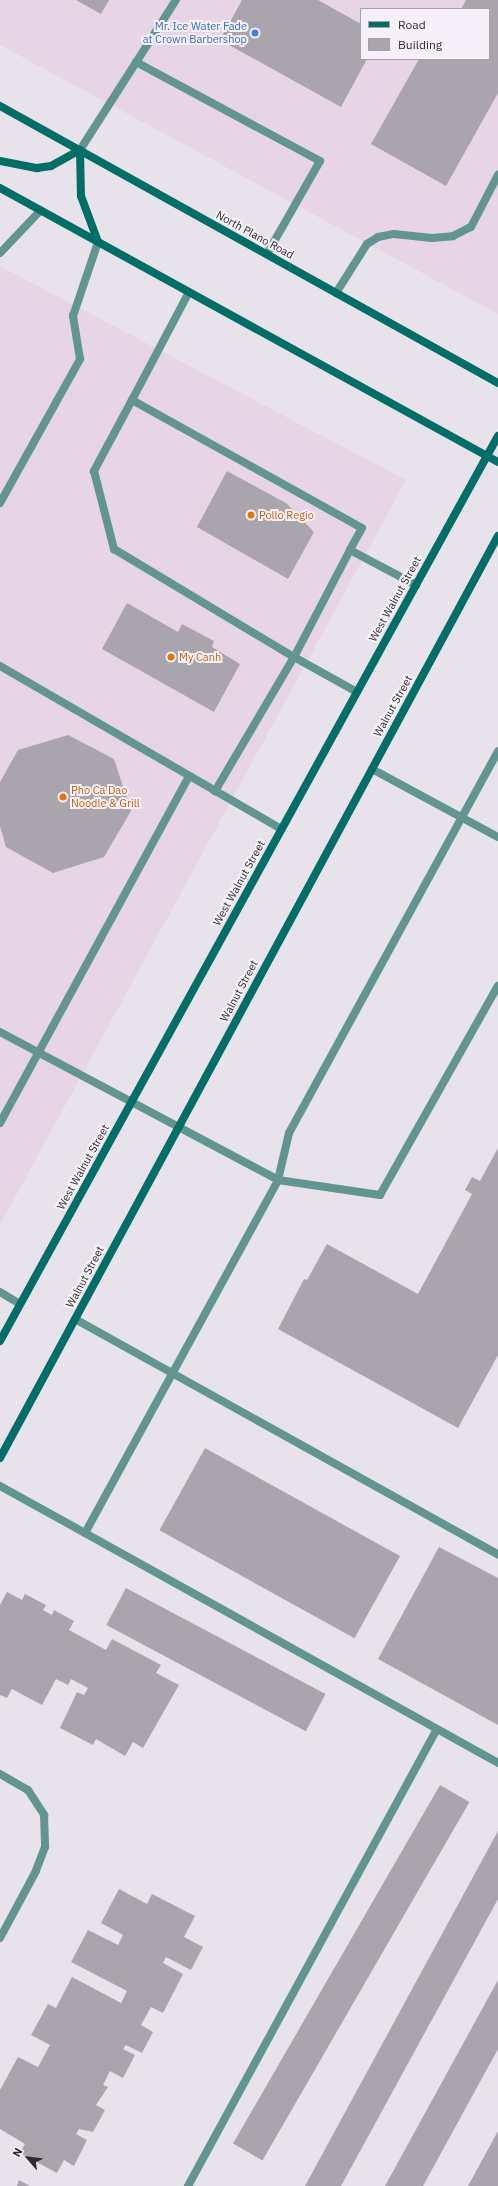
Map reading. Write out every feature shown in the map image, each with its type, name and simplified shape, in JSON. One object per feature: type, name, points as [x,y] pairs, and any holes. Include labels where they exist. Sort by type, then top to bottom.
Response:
[{"type":"main road","name":"North Plano Road","points":[[0,106],[498,383]]},
{"type":"main road","points":[[0,161],[37,168],[51,166],[80,150],[81,196],[98,242]]},
{"type":"main road","points":[[0,188],[498,462]]},
{"type":"main road","name":"West Walnut Street","points":[[0,1341],[498,436]]},
{"type":"main road","name":"Walnut Street","points":[[0,1458],[498,536]]},
{"type":"street","points":[[80,150],[176,0]]},
{"type":"street","points":[[136,62],[320,162],[267,254]]},
{"type":"street","points":[[336,293],[367,244],[378,237],[394,234],[453,236],[471,227],[498,175]]},
{"type":"street","points":[[0,253],[41,210]]},
{"type":"street","points":[[0,503],[80,359],[73,316],[98,242]]},
{"type":"street","points":[[189,292],[94,470],[114,550],[294,657],[357,692]]},
{"type":"street","points":[[132,400],[362,528],[294,657],[215,791]]},
{"type":"street","points":[[350,550],[416,585]]},
{"type":"street","points":[[0,666],[281,829]]},
{"type":"street","points":[[85,1532],[278,1180],[289,1132],[461,817],[498,754]]},
{"type":"street","points":[[372,769],[498,837]]},
{"type":"street","points":[[0,1123],[40,1053],[189,776]]},
{"type":"street","points":[[0,1032],[278,1180],[380,1195],[498,986]]},
{"type":"street","points":[[0,1292],[20,1304]]},
{"type":"street","points":[[75,1318],[498,1554]]},
{"type":"street","points":[[0,1486],[498,1763]]},
{"type":"street","points":[[188,2186],[437,1729]]},
{"type":"street","points":[[0,1774],[28,1790],[44,1816],[45,1847],[36,1871],[0,1938]]},
{"type":"shaded area","points":[[0,0],[498,0],[498,314],[0,45]]},
{"type":"shaded area","points":[[0,266],[406,480],[0,1225]]},
{"type":"building","points":[[76,0],[109,0],[101,14]]},
{"type":"building","points":[[242,0],[318,0],[360,23],[360,60],[366,60],[341,107],[220,40]]},
{"type":"building","points":[[466,0],[498,0],[498,93],[446,186],[371,144],[418,60],[490,60],[490,8],[462,8]]},
{"type":"building","name":"Pollo Regio","points":[[227,471],[286,503],[314,532],[288,579],[197,527]]},
{"type":"building","name":"My Canh","points":[[127,603],[178,632],[182,624],[214,641],[212,647],[240,664],[214,712],[102,649]]},
{"type":"building","name":"Pho Ca Dao Noodle & Grill","points":[[68,735],[114,759],[131,811],[104,857],[53,873],[6,847],[0,826],[0,782],[18,750]]},
{"type":"building","points":[[498,1148],[498,1355],[458,1428],[278,1329],[304,1279],[307,1280],[327,1244],[418,1294],[472,1194],[465,1190],[472,1177],[480,1181]]},
{"type":"building","points":[[205,1448],[400,1556],[354,1638],[159,1530]]},
{"type":"building","points":[[439,1547],[498,1578],[498,1725],[378,1659]]},
{"type":"building","points":[[126,1588],[326,1694],[306,1731],[106,1625]]},
{"type":"building","points":[[7,1592],[22,1600],[25,1594],[46,1605],[43,1610],[52,1615],[54,1610],[74,1621],[69,1630],[106,1650],[112,1639],[161,1665],[156,1673],[179,1685],[143,1748],[133,1742],[125,1756],[96,1739],[93,1745],[60,1728],[77,1692],[84,1695],[88,1688],[71,1679],[68,1685],[56,1679],[42,1705],[12,1689],[7,1698],[0,1695],[0,1605]]},
{"type":"building","points":[[440,1785],[469,1802],[262,2161],[233,2144]]},
{"type":"building","points":[[498,1831],[498,1899],[341,2186],[305,2186]]},
{"type":"building","points":[[119,1889],[147,1904],[152,1894],[195,1916],[184,1937],[203,1947],[191,1970],[166,1957],[163,1963],[183,1974],[163,2013],[151,2007],[141,2025],[153,2032],[142,2053],[126,2045],[123,2049],[135,2055],[123,2078],[110,2071],[103,2085],[108,2087],[96,2105],[105,2110],[93,2132],[79,2129],[76,2134],[87,2140],[74,2166],[64,2160],[57,2173],[20,2153],[25,2144],[0,2129],[0,2090],[18,2057],[38,2067],[50,2045],[31,2035],[48,2004],[56,2008],[72,1977],[121,2003],[127,1991],[71,1962],[88,1930],[118,1945],[123,1935],[101,1923]]},
{"type":"building","points":[[498,1980],[498,2049],[423,2186],[385,2186]]},
{"type":"building","points":[[498,2131],[498,2186],[468,2186]]},
{"type":"building","points":[[19,2180],[30,2186],[17,2186]]},
{"type":"place","name":"Mr. Ice Water Fade at Crown Barbershop","points":[[255,33]]},
{"type":"place","name":"Pollo Regio","points":[[251,515]]},
{"type":"place","name":"My Canh","points":[[171,657]]},
{"type":"place","name":"Pho Ca Dao Noodle & Grill","points":[[63,797]]}]
